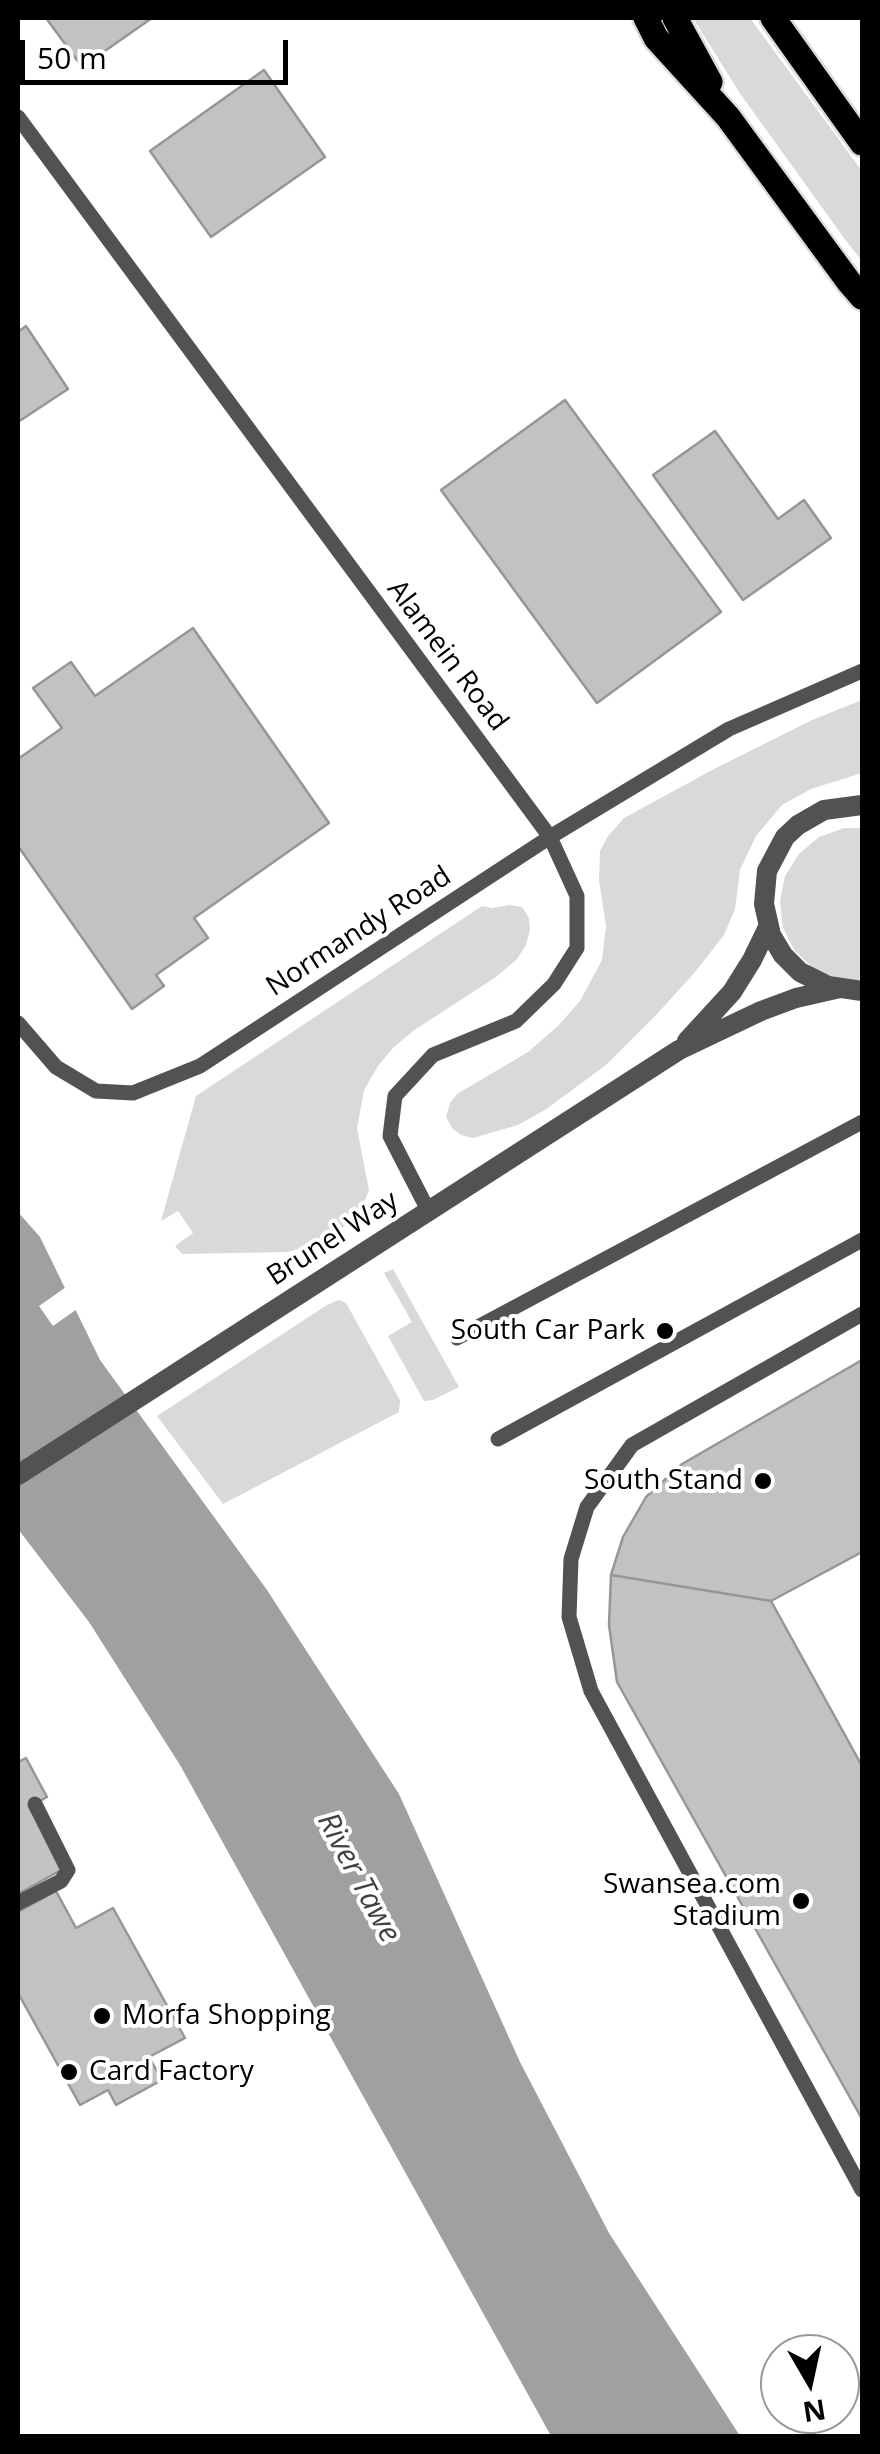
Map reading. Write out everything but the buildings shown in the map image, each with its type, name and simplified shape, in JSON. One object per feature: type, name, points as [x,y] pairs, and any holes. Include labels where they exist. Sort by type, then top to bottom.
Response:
[{"type":"main road","points":[[646,18],[656,38],[728,117],[862,297]]},
{"type":"main road","points":[[675,18],[728,117]]},
{"type":"main road","points":[[773,18],[862,143]]},
{"type":"street","name":"Brunel Way","points":[[856,991],[828,986],[800,972],[783,955],[772,936],[764,886],[767,871],[785,838],[798,825],[824,810],[862,804]]},
{"type":"street","name":"Brunel Way","points":[[679,1050],[732,992],[769,925]]},
{"type":"street","name":"Brunel Way","points":[[18,1475],[679,1050],[796,998],[856,991]]},
{"type":"lane","name":"Alamein Road","points":[[18,118],[550,837],[577,896],[576,948],[554,984],[516,1020],[433,1055],[395,1096],[390,1136],[428,1210]]},
{"type":"lane","name":"Normandy Road","points":[[18,1024],[56,1067],[96,1091],[134,1092],[200,1066],[550,837],[728,729],[862,670]]},
{"type":"lane","points":[[458,1338],[862,1122]]},
{"type":"lane","points":[[498,1440],[862,1240]]},
{"type":"lane","points":[[862,1314],[632,1445],[587,1507],[571,1559],[569,1617],[590,1691],[862,2190]]},
{"type":"lane","points":[[18,1903],[61,1881],[68,1870],[34,1804]]},
{"type":"shaded area","points":[[693,18],[750,18],[862,171],[862,261],[739,92]]},
{"type":"shaded area","points":[[862,700],[862,773],[811,789],[782,805],[756,836],[740,870],[735,909],[724,935],[657,1014],[606,1065],[545,1110],[518,1125],[473,1138],[452,1128],[446,1117],[457,1094],[528,1052],[580,1001],[602,960],[606,926],[599,880],[600,851],[624,818],[812,720]]},
{"type":"shaded area","points":[[844,828],[862,828],[862,982],[838,980],[814,969],[795,951],[783,928],[780,902],[785,876],[799,854],[819,837]]},
{"type":"shaded area","points":[[482,906],[522,907],[529,918],[526,945],[517,959],[393,1048],[364,1090],[357,1128],[369,1190],[362,1208],[348,1224],[315,1245],[287,1252],[182,1254],[175,1246],[193,1233],[178,1211],[161,1221],[196,1096]]},
{"type":"shaded area","points":[[393,1269],[459,1387],[433,1400],[424,1401],[388,1336],[412,1322],[384,1273]]},
{"type":"shaded area","points":[[339,1300],[346,1303],[400,1400],[399,1412],[223,1504],[157,1416]]},
{"type":"water","name":"River Tawe","points":[[18,1212],[40,1237],[100,1360],[267,1590],[399,1794],[520,2062],[609,2233],[740,2436],[551,2436],[180,1765],[89,1622],[18,1529]]},
{"type":"pier","points":[[69,1285],[80,1307],[53,1326],[39,1306]]},
{"type":"place","name":"South Car Park","points":[[665,1331]]},
{"type":"place","name":"South Stand","points":[[763,1481]]},
{"type":"place","name":"Swansea.com Stadium","points":[[801,1901]]},
{"type":"place","name":"Morfa Shopping","points":[[102,2016]]},
{"type":"place","name":"Card Factory","points":[[69,2072]]}]
